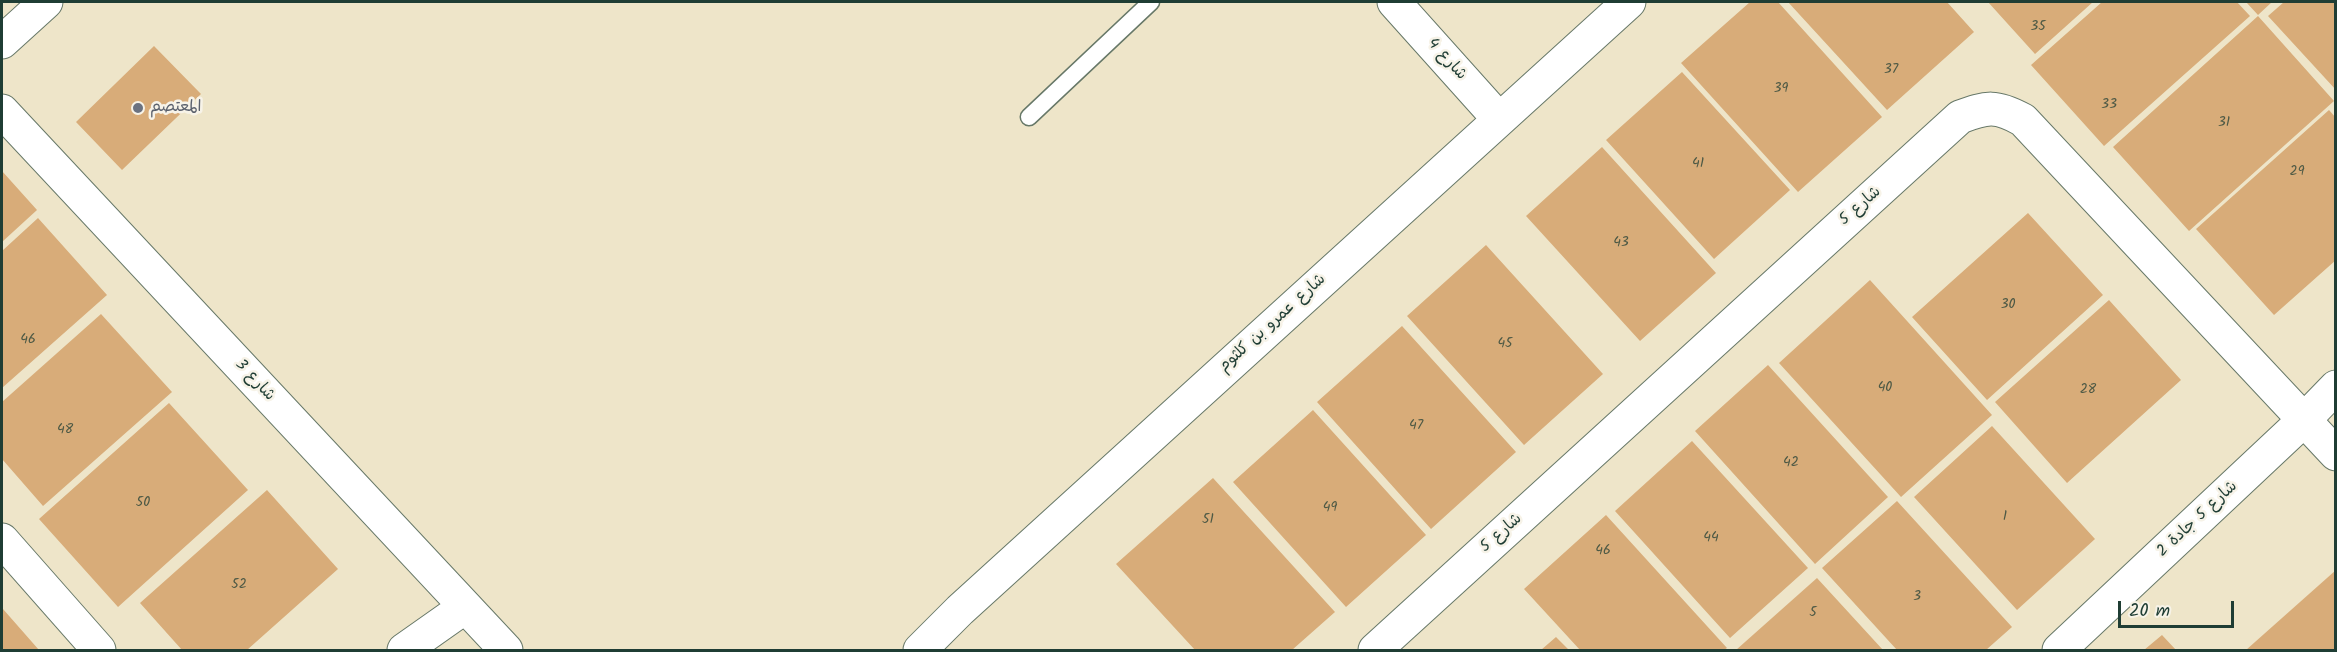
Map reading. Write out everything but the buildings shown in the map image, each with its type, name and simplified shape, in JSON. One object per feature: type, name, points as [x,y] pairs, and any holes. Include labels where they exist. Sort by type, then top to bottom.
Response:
[{"type":"street","points":[[2,42],[46,2]]},
{"type":"street","name":"شارع 4","points":[[1394,2],[1498,118]]},
{"type":"street","name":"شارع عمرو بن كلثوم","points":[[920,651],[969,602],[1498,118],[1629,2]]},
{"type":"street","name":"شارع 5","points":[[1375,651],[1960,117],[1976,111],[1998,109],[2023,120],[2336,454]]},
{"type":"street","name":"شارع 3","points":[[2,111],[506,651]]},
{"type":"street","name":"شارع 5 جادة 2","points":[[2059,651],[2304,420],[2336,387]]},
{"type":"street","points":[[2,540],[99,651]]},
{"type":"street","points":[[404,651],[465,607]]},
{"type":"lane","points":[[1029,117],[1151,2]]},
{"type":"place","name":"المعتصم","points":[[138,108]]}]
